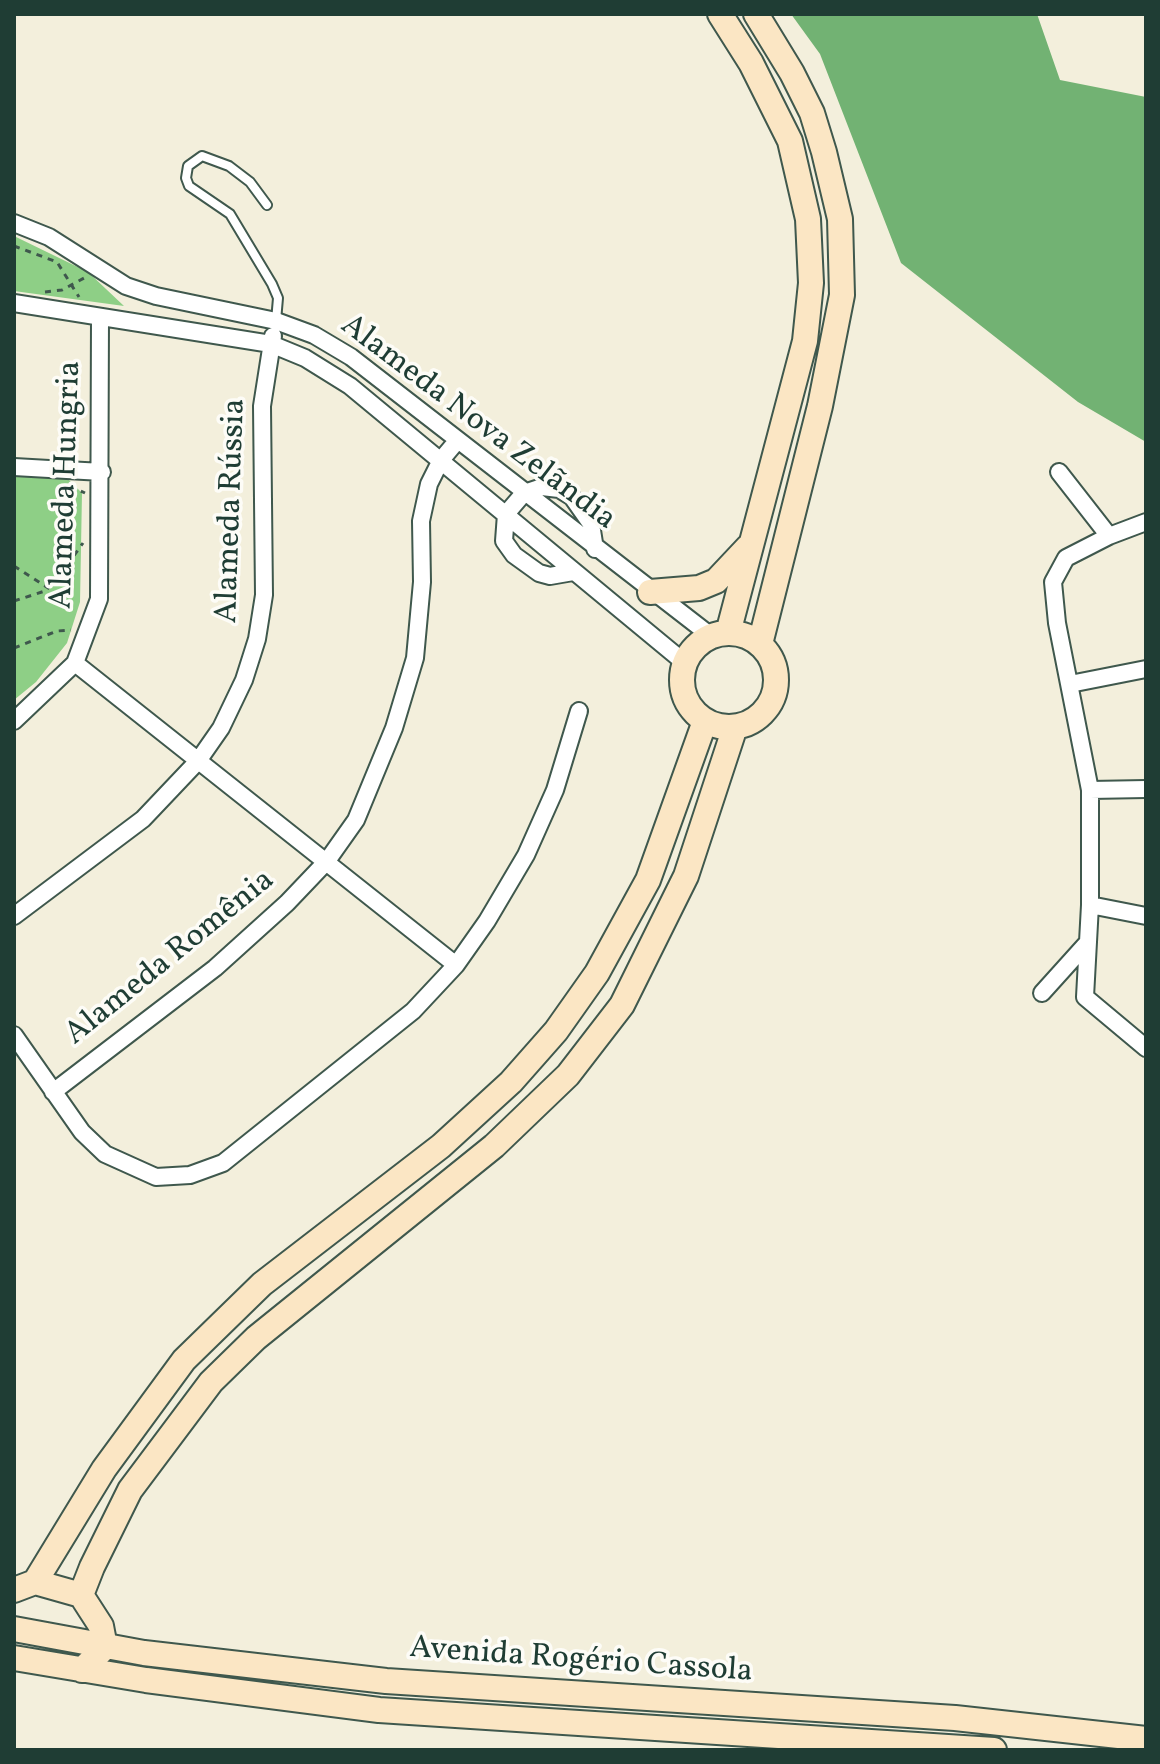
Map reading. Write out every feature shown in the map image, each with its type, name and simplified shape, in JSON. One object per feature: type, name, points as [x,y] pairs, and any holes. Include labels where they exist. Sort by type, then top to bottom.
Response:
[{"type":"main road","points":[[720,14],[751,63],[790,141],[808,219],[811,283],[805,341],[751,542],[719,635],[691,652],[685,663],[684,696],[705,721],[735,727],[762,713],[776,686],[775,670],[760,644],[820,406],[842,295],[840,219],[824,152],[812,113],[756,14]]},
{"type":"main road","points":[[650,592],[699,588],[716,581],[751,542]]},
{"type":"main road","points":[[719,635],[760,644]]},
{"type":"main road","points":[[81,1595],[24,1586],[184,1360],[262,1284],[441,1146],[511,1082],[556,1031],[597,973],[648,880],[705,721]]},
{"type":"main road","points":[[81,1595],[130,1490],[211,1382],[256,1338],[494,1146],[568,1075],[622,1005],[686,876],[735,727]]},
{"type":"main road","points":[[81,1595],[103,1636],[82,1670]]},
{"type":"main road","name":"Avenida Rogério Cassola","points":[[14,1629],[103,1636],[158,1655],[383,1681],[955,1718],[1146,1739]]},
{"type":"main road","name":"Avenida Rogério Cassola","points":[[14,1658],[379,1710],[994,1750]]},
{"type":"street","name":"Alameda Nova Zelãndia","points":[[14,223],[49,237],[126,286],[156,296],[302,329],[351,357],[650,592],[719,635]]},
{"type":"street","name":"Alameda Nova Zelãndia","points":[[14,303],[271,344],[305,358],[350,386],[685,663]]},
{"type":"street","name":"Alameda Hungria","points":[[14,721],[75,663],[91,628],[99,599],[102,472],[92,316]]},
{"type":"street","name":"Alameda Rússia","points":[[14,916],[143,819],[198,761],[221,728],[244,680],[257,639],[264,595],[262,406],[276,321]]},
{"type":"street","name":"Alameda Romênia","points":[[53,1092],[215,968],[287,903],[327,861],[356,820],[394,728],[415,658],[422,582],[421,521],[429,484],[441,460],[457,441]]},
{"type":"street","points":[[14,467],[102,472]]},
{"type":"street","points":[[1059,472],[1109,536]]},
{"type":"street","points":[[573,572],[550,576],[539,573],[514,555],[504,541],[502,526],[506,514],[524,493],[542,487],[559,489],[572,497],[591,524],[595,549]]},
{"type":"street","points":[[1146,522],[1109,536],[1066,558],[1057,568],[1053,582],[1090,790],[1090,905],[1085,997],[1146,1048]]},
{"type":"street","points":[[75,663],[456,965]]},
{"type":"street","points":[[1070,684],[1146,669]]},
{"type":"street","points":[[14,1035],[82,1132],[105,1154],[156,1177],[190,1175],[223,1163],[413,1011],[456,965],[487,921],[526,855],[555,790],[579,711]]},
{"type":"street","points":[[1090,790],[1146,789]]},
{"type":"street","points":[[1090,905],[1146,916]]},
{"type":"street","points":[[1042,993],[1088,942]]},
{"type":"lane","points":[[267,205],[250,182],[229,166],[202,156],[188,166],[186,178],[189,186],[230,214],[272,284],[278,298],[276,321]]},
{"type":"path","points":[[14,246],[57,262],[92,316]]},
{"type":"path","points":[[36,292],[72,285],[100,268]]},
{"type":"path","points":[[64,484],[83,492],[88,502]]},
{"type":"path","points":[[14,601],[50,589],[86,533]]},
{"type":"path","points":[[14,566],[50,589]]},
{"type":"path","points":[[14,648],[57,631],[91,628]]},
{"type":"green space","points":[[791,14],[1037,14],[1060,80],[1146,97],[1146,442],[1078,402],[901,263],[820,54]]},
{"type":"green space","points":[[14,236],[88,272],[124,306],[14,291]]},
{"type":"green space","points":[[14,478],[67,478],[82,493],[80,602],[67,643],[36,682],[14,700]]}]
